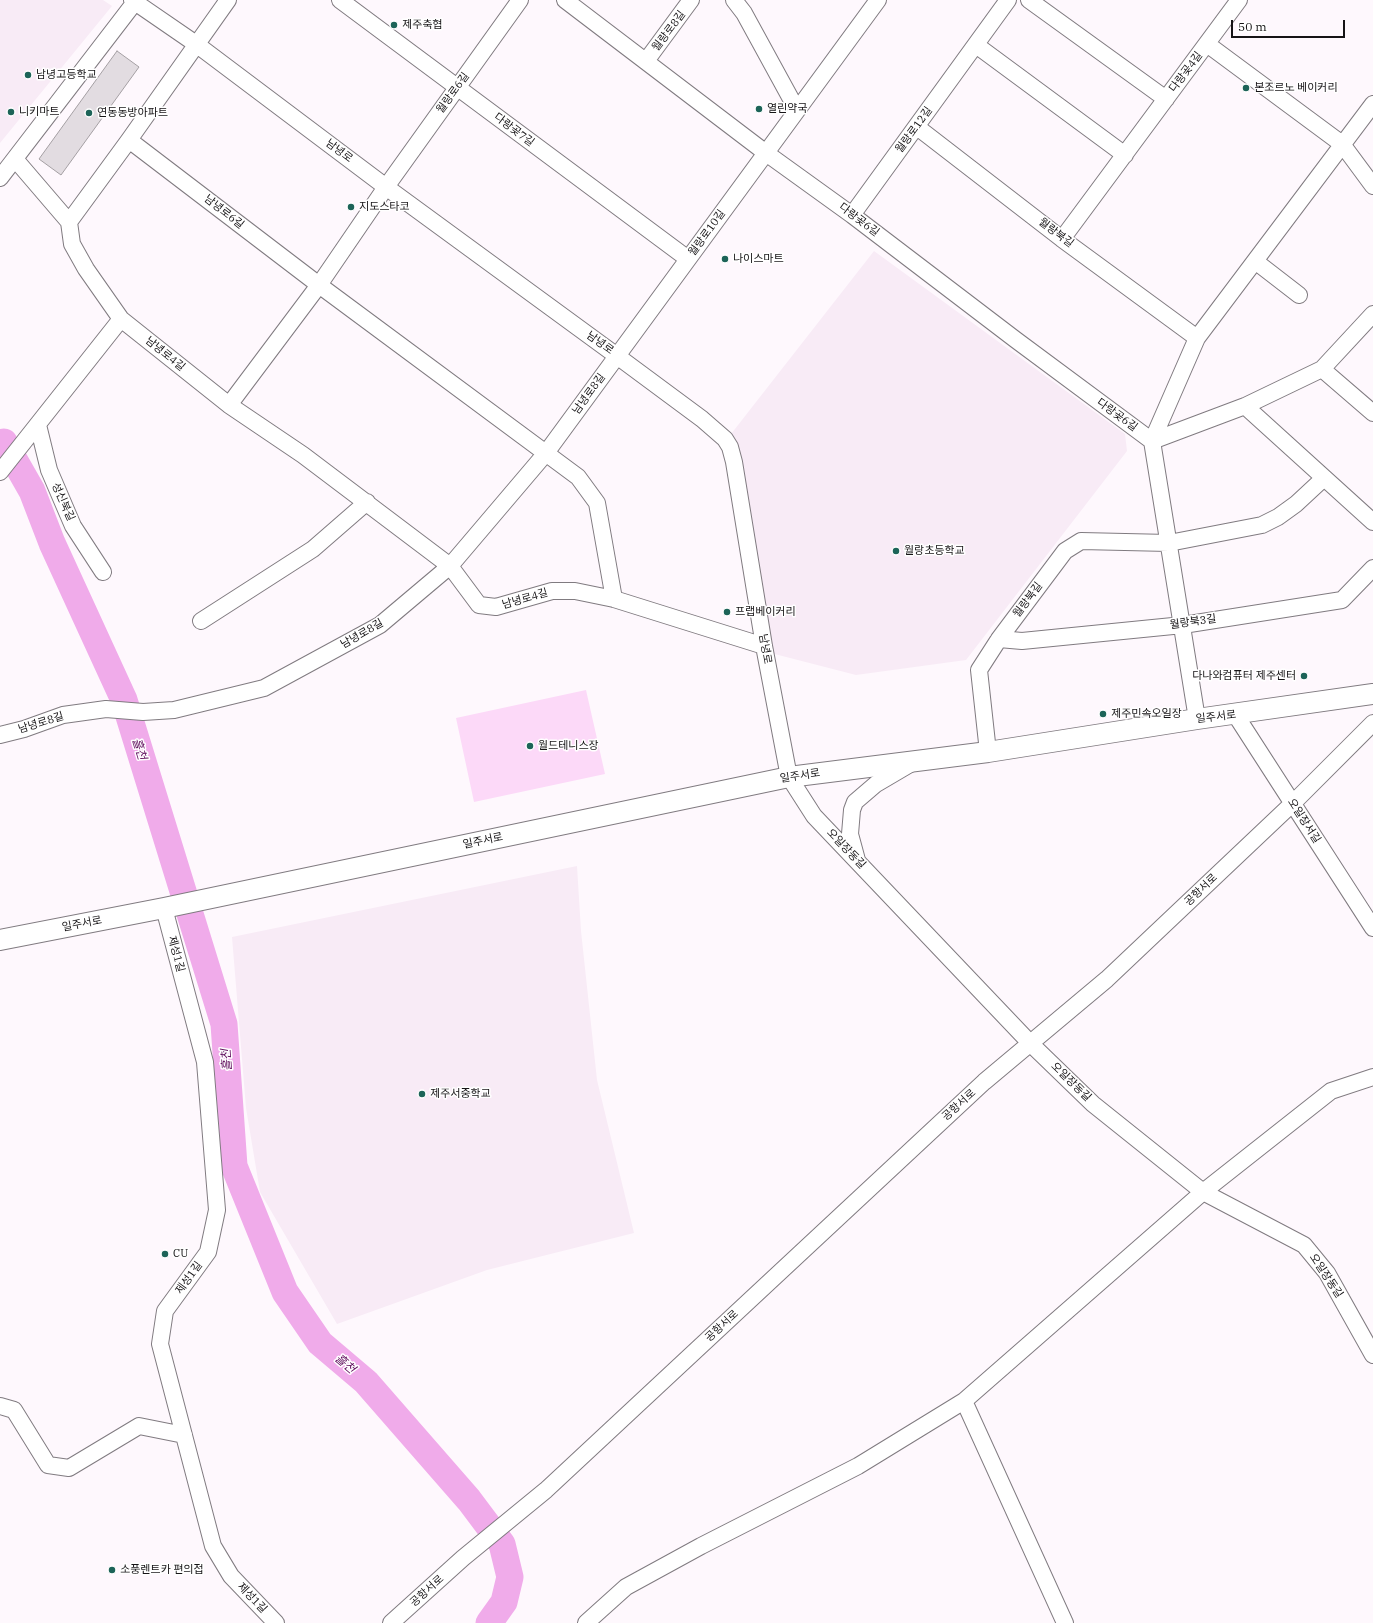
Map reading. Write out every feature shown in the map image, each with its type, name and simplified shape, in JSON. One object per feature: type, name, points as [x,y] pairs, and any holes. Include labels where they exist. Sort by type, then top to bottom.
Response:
[{"type":"main road","name":"일주서로","points":[[0,940],[164,908],[788,777],[988,752],[1197,719],[1373,694]]},
{"type":"street","points":[[15,160],[69,222],[228,0]]},
{"type":"street","name":"다랑곶7길","points":[[340,0],[688,259]]},
{"type":"street","name":"월랑로6길","points":[[386,187],[520,0]]},
{"type":"street","name":"다랑곶6길","points":[[565,0],[766,153],[852,215],[1016,340],[1152,440]]},
{"type":"street","name":"월랑로8길","points":[[646,61],[691,0]]},
{"type":"street","points":[[734,0],[744,13],[797,110]]},
{"type":"street","name":"월랑로10길","points":[[617,356],[878,0]]},
{"type":"street","name":"월랑로12길","points":[[852,215],[1008,0]]},
{"type":"street","name":"다랑곶4길","points":[[1029,0],[1166,99]]},
{"type":"street","points":[[1206,44],[1239,0]]},
{"type":"street","points":[[0,178],[133,1]]},
{"type":"street","name":"남녕로","points":[[133,1],[196,44],[386,187],[715,429],[725,439],[730,447],[734,462],[764,646],[788,777]]},
{"type":"street","name":"다랑곶4길","points":[[1062,239],[1206,44],[1342,144],[1373,186]]},
{"type":"street","points":[[976,45],[1125,155]]},
{"type":"street","points":[[1197,719],[1152,440],[1197,338],[1373,104]]},
{"type":"street","name":"월랑북길","points":[[916,127],[1062,239],[1197,338]]},
{"type":"street","name":"남녕로6길","points":[[129,140],[319,285],[546,453]]},
{"type":"street","points":[[229,406],[319,285],[386,187]]},
{"type":"street","name":"남녕로4길","points":[[69,222],[72,244],[86,269],[121,319],[229,406],[303,455],[450,566],[479,605],[496,607],[552,591],[575,591],[614,599],[764,646]]},
{"type":"street","points":[[1254,261],[1299,296]]},
{"type":"street","points":[[1152,440],[1245,406],[1322,369],[1373,314]]},
{"type":"street","points":[[0,472],[121,319]]},
{"type":"street","name":"남녕로8길","points":[[0,735],[24,729],[63,715],[106,709],[142,712],[174,710],[264,688],[380,625],[450,566],[546,453],[617,356]]},
{"type":"street","points":[[1322,369],[1373,413]]},
{"type":"street","points":[[1245,406],[1373,522]]},
{"type":"street","name":"성신북길","points":[[38,425],[49,470],[73,526],[103,572]]},
{"type":"street","points":[[546,453],[578,478],[597,503],[614,599]]},
{"type":"street","name":"월랑북길","points":[[988,752],[979,670],[999,638],[1064,551],[1081,541],[1169,543],[1262,525],[1278,517],[1296,504],[1324,478]]},
{"type":"street","points":[[201,621],[313,549],[367,502]]},
{"type":"street","name":"월랑북3길","points":[[999,638],[1022,642],[1183,625],[1342,600],[1373,568]]},
{"type":"street","name":"오일장서길","points":[[1235,714],[1373,928]]},
{"type":"street","name":"공항서로","points":[[391,1623],[463,1558],[542,1493],[984,1082],[1108,979],[1293,802],[1373,723]]},
{"type":"street","points":[[857,862],[850,834],[852,810],[855,802],[876,784],[916,761]]},
{"type":"street","name":"오일장동길","points":[[788,777],[814,816],[1031,1044],[1093,1104],[1203,1192],[1304,1245],[1327,1273],[1373,1354]]},
{"type":"street","name":"제성1길","points":[[164,908],[204,1062],[217,1210],[208,1252],[165,1311],[160,1344],[213,1546],[231,1576],[276,1623]]},
{"type":"street","points":[[586,1623],[626,1587],[700,1546],[858,1466],[964,1401],[1203,1192],[1331,1091],[1373,1077]]},
{"type":"street","points":[[964,1401],[1065,1623]]},
{"type":"street","points":[[0,1406],[14,1410],[48,1465],[69,1468],[139,1426],[184,1435]]},
{"type":"shaded area","name":"남녕고등학교","points":[[0,0],[103,0],[112,6],[0,143]]},
{"type":"shaded area","name":"월랑초등학교","points":[[874,251],[1125,434],[1127,451],[966,660],[856,675],[759,650],[724,443]]},
{"type":"shaded area","name":"월드테니스장","points":[[586,690],[605,774],[474,802],[456,718]]},
{"type":"shaded area","name":"제주서중학교","points":[[577,866],[581,931],[597,1080],[634,1233],[487,1270],[337,1324],[260,1192],[246,1108],[232,937]]},
{"type":"building","name":"연동동방아파트","points":[[117,51],[139,67],[61,175],[39,159]]},
{"type":"waterway","name":"흘천","points":[[4,442],[32,491],[52,543],[124,700],[224,1024],[234,1166],[285,1292],[320,1343],[366,1382],[469,1500],[502,1544],[510,1577],[504,1602],[489,1623]]},
{"type":"place","name":"제주축협","points":[[394,25]]},
{"type":"place","name":"남녕고등학교","points":[[28,75]]},
{"type":"place","name":"본조르노 베이커리","points":[[1246,88]]},
{"type":"place","name":"열린약국","points":[[759,109]]},
{"type":"place","name":"니키마트","points":[[11,112]]},
{"type":"place","name":"연동동방아파트","points":[[89,113]]},
{"type":"place","name":"지도스타코","points":[[351,207]]},
{"type":"place","name":"나이스마트","points":[[725,259]]},
{"type":"place","name":"월랑초등학교","points":[[896,551]]},
{"type":"place","name":"프랩베이커리","points":[[727,612]]},
{"type":"place","name":"다나와컴퓨터 제주센터","points":[[1304,676]]},
{"type":"place","name":"제주민속오일장","points":[[1103,714]]},
{"type":"place","name":"월드테니스장","points":[[530,746]]},
{"type":"place","name":"제주서중학교","points":[[422,1094]]},
{"type":"place","name":"CU","points":[[165,1254]]},
{"type":"place","name":"소풍렌트카 편의접","points":[[112,1570]]}]
